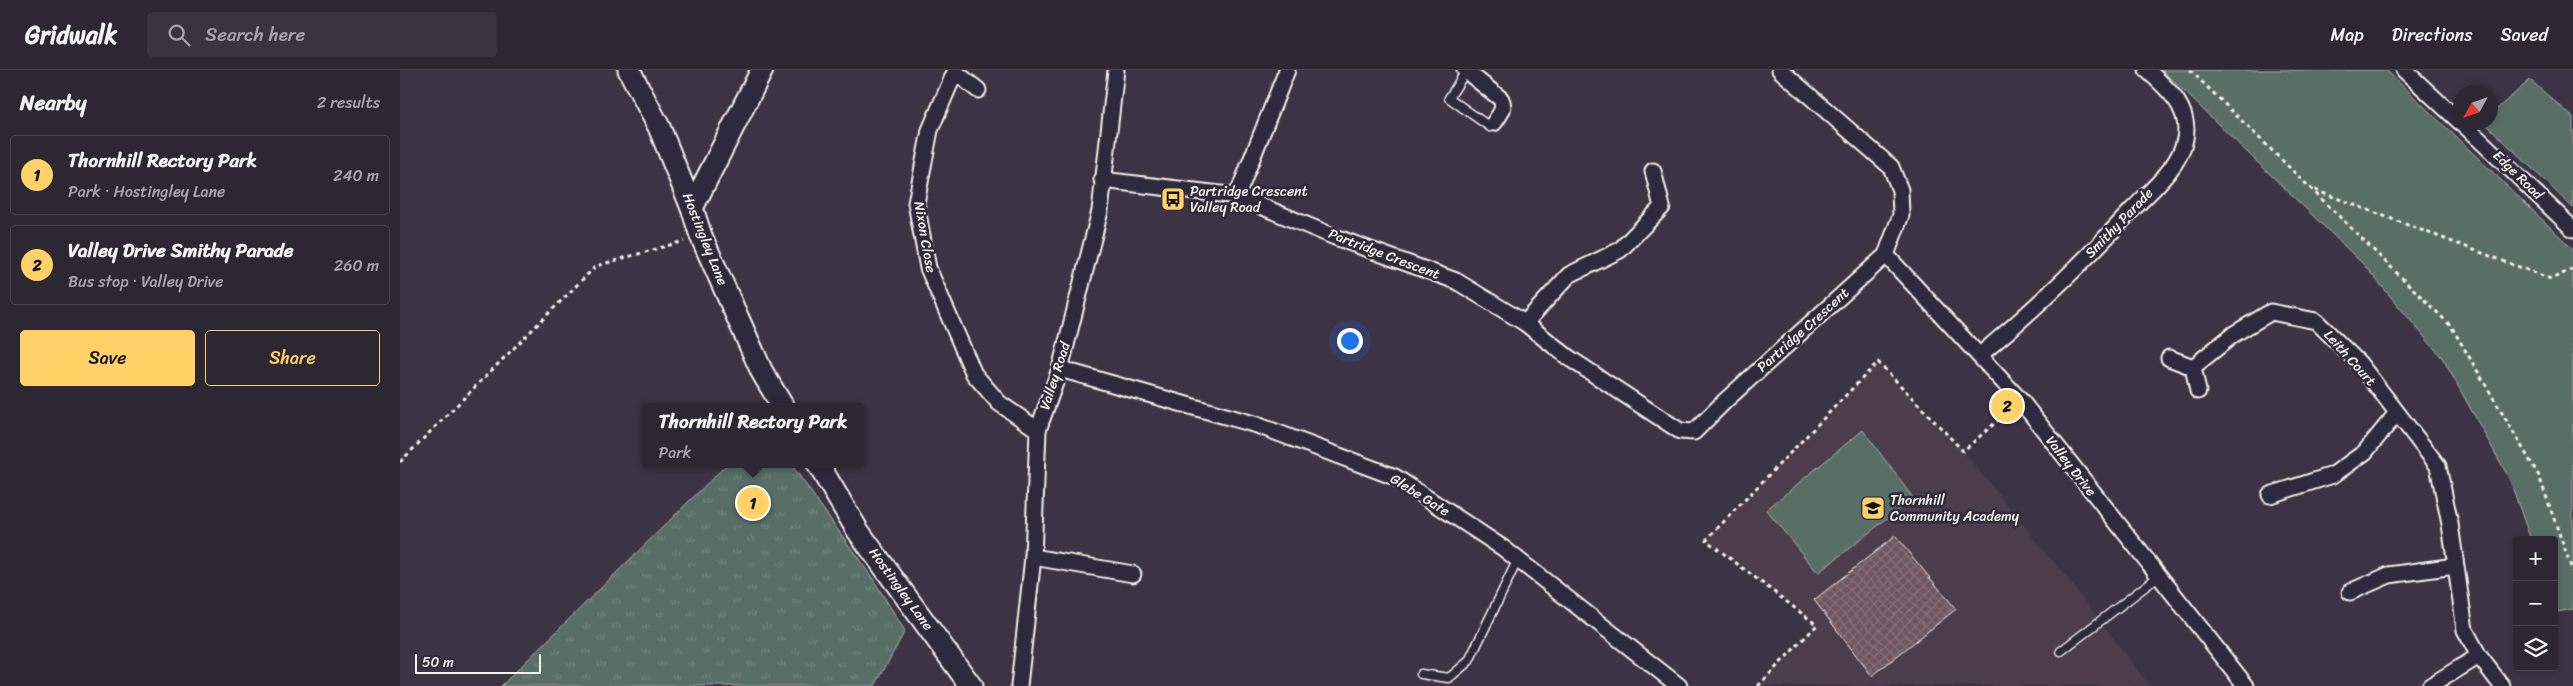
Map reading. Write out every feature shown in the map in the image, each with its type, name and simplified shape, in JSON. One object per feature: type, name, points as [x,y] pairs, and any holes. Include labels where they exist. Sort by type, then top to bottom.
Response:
[{"type":"main road","name":"Hostingley Lane","points":[[629,70],[659,127],[692,208],[701,236],[762,372],[781,403]]},
{"type":"main road","points":[[692,208],[762,70]]},
{"type":"main road","name":"Hostingley Lane","points":[[820,468],[858,531],[971,686]]},
{"type":"street","name":"Valley Road","points":[[1019,686],[1033,558],[1038,430],[1060,369],[1100,211],[1102,180],[1116,70]]},
{"type":"street","points":[[1237,196],[1287,70]]},
{"type":"street","name":"Partridge Crescent","points":[[1102,180],[1237,196],[1335,237],[1456,281],[1525,323],[1569,358],[1680,431],[1694,432],[1726,400],[1886,255],[1901,214],[1900,190],[1891,166],[1780,70]]},
{"type":"street","name":"Smithy Parade","points":[[1980,355],[2018,323],[2092,252],[2174,166],[2185,139],[2185,117],[2176,97],[2148,70]]},
{"type":"street","name":"Edge Road","points":[[2404,70],[2453,115]]},
{"type":"street","points":[[1466,71],[1491,90],[1503,104],[1502,111],[1494,123]]},
{"type":"street","name":"Nixon Close","points":[[978,90],[955,72],[930,130],[916,203],[928,268],[974,374],[999,403],[1038,430]]},
{"type":"street","name":"Edge Road","points":[[2469,130],[2573,229]]},
{"type":"street","points":[[1525,323],[1569,275],[1620,250],[1662,207],[1653,171]]},
{"type":"street","name":"Valley Drive","points":[[1886,255],[2021,401],[2246,686]]},
{"type":"street","name":"Leith Court","points":[[2194,368],[2234,334],[2272,312],[2316,321],[2359,363],[2438,466],[2450,524],[2465,630],[2479,656],[2502,686]]},
{"type":"street","points":[[2169,358],[2194,368],[2198,391]]},
{"type":"street","name":"Glebe Gate","points":[[1060,369],[1257,425],[1395,476],[1518,559],[1679,686]]},
{"type":"street","points":[[2270,495],[2333,475],[2365,452],[2396,412]]},
{"type":"street","points":[[1033,558],[1133,574]]},
{"type":"street","points":[[2350,592],[2390,575],[2455,566]]},
{"type":"street","points":[[2430,686],[2479,656]]},
{"type":"lane","points":[[1466,71],[1450,98],[1490,127],[1494,123]]},
{"type":"lane","points":[[1421,674],[1449,678],[1469,661],[1518,559]]},
{"type":"lane","points":[[2061,651],[2158,576]]},
{"type":"path","points":[[2190,70],[2451,326],[2539,476],[2573,573]]},
{"type":"path","points":[[2313,189],[2551,279],[2573,269]]},
{"type":"path","points":[[400,462],[596,266],[701,236]]},
{"type":"path","points":[[1758,686],[1817,625],[1706,540],[1878,362],[1964,451],[2014,406]]},
{"type":"shaded area","name":"Thornhill Community Academy","points":[[1878,363],[1963,451],[2066,577],[2150,686],[1758,686],[1817,625],[1706,540]]},
{"type":"green space","points":[[2162,70],[2386,70],[2573,249],[2573,609],[2558,612],[2558,536],[2530,536],[2509,478],[2443,359],[2364,265]]},
{"type":"green space","points":[[2530,80],[2573,117],[2573,208],[2492,130],[2498,130],[2498,108]]},
{"type":"green space","points":[[1863,430],[1913,498],[1818,573],[1766,510]]},
{"type":"green space","points":[[723,468],[794,468],[873,579],[905,631],[875,686],[501,686]]},
{"type":"building","points":[[1895,536],[1956,609],[1872,676],[1814,600]]},
{"type":"place","name":"Partridge Crescent Valley Road","points":[[1173,199]]},
{"type":"place","name":"Valley Drive Smithy Parade","points":[[2007,406]]},
{"type":"place","name":"Thornhill Rectory Park","points":[[753,503]]},
{"type":"place","name":"Thornhill Community Academy","points":[[1873,508]]}]
